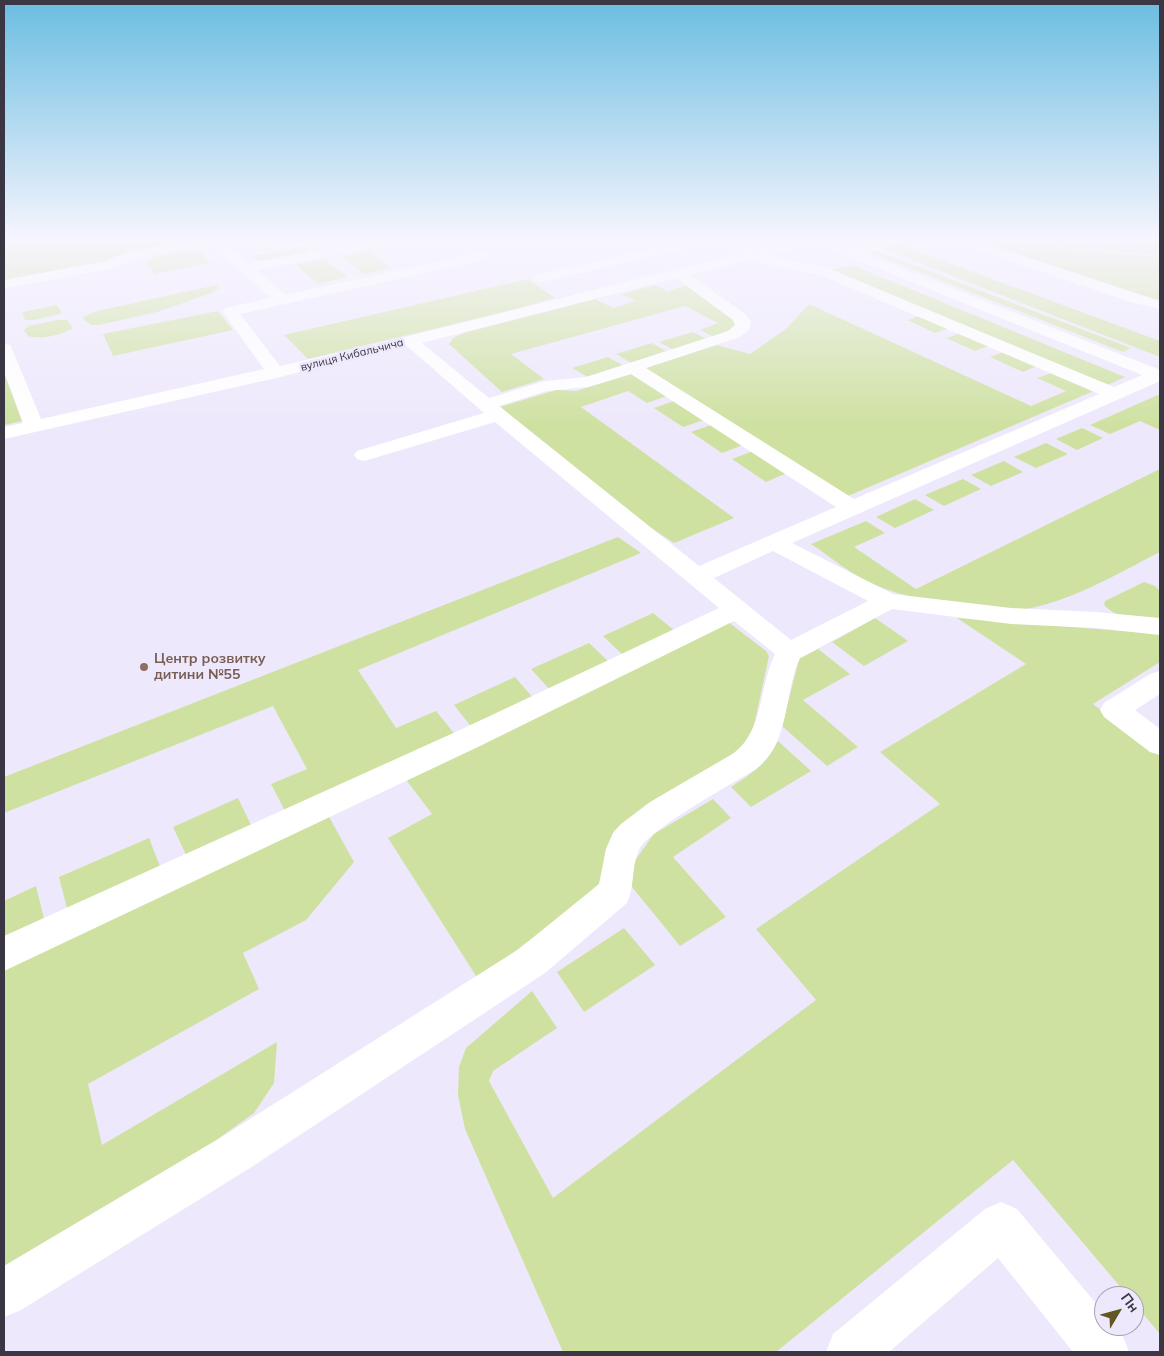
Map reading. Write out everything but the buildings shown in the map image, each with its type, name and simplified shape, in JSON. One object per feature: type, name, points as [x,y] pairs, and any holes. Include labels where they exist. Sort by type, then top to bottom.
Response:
[{"type":"street","points":[[271,302],[230,311],[276,373]]},
{"type":"street","name":"вулиця Кибальчича","points":[[4,433],[276,373],[563,302]]},
{"type":"street","points":[[364,455],[492,410],[545,386],[588,382],[734,334],[742,326],[743,322],[719,302]]},
{"type":"street","points":[[896,302],[1112,394]]},
{"type":"street","points":[[976,302],[1158,375]]},
{"type":"street","points":[[410,341],[790,652]]},
{"type":"street","points":[[4,349],[34,426]]},
{"type":"street","points":[[632,367],[852,507]]},
{"type":"street","points":[[697,576],[1158,375]]},
{"type":"street","points":[[773,542],[888,601],[1011,616],[1087,619],[1160,627]]},
{"type":"street","points":[[4,1293],[235,1153],[532,961],[615,892],[620,860],[626,842],[641,825],[732,770],[757,750],[768,724],[784,662],[790,652],[888,601]]},
{"type":"street","points":[[4,954],[177,872],[470,738],[738,609]]},
{"type":"street","points":[[1160,681],[1114,710],[1160,744]]},
{"type":"street","points":[[851,1352],[1002,1225],[1104,1352]]},
{"type":"green space","points":[[137,302],[185,302],[157,312],[99,325],[91,325],[84,320],[83,317],[97,311]]},
{"type":"green space","points":[[427,302],[540,302],[308,359],[284,335]]},
{"type":"green space","points":[[582,302],[602,302],[613,308],[631,302],[711,302],[735,320],[737,324],[735,328],[714,337],[700,330],[718,323],[685,306],[511,354],[544,379],[502,392],[449,344],[453,338],[464,333]]},
{"type":"green space","points":[[903,302],[943,302],[1125,377],[1103,387]]},
{"type":"green space","points":[[996,302],[1011,302],[1131,348],[1123,352]]},
{"type":"green space","points":[[1020,302],[1055,302],[1160,341],[1160,357]]},
{"type":"green space","points":[[809,304],[1031,406],[1066,391],[1037,378],[1054,372],[1096,390],[848,496],[642,369],[717,345],[750,354],[786,329]]},
{"type":"green space","points":[[57,305],[62,313],[34,320],[25,320],[22,312]]},
{"type":"green space","points":[[218,311],[233,330],[113,356],[103,334]]},
{"type":"green space","points":[[922,315],[950,328],[935,333],[907,320]]},
{"type":"green space","points":[[57,320],[67,320],[73,328],[57,335],[45,337],[28,336],[24,330],[29,326]]},
{"type":"green space","points":[[693,332],[707,339],[674,350],[659,342]]},
{"type":"green space","points":[[962,333],[991,345],[975,351],[946,338]]},
{"type":"green space","points":[[652,343],[668,352],[631,363],[616,354]]},
{"type":"green space","points":[[1006,351],[1039,365],[1023,372],[990,357]]},
{"type":"green space","points":[[608,357],[624,366],[588,377],[572,368]]},
{"type":"green space","points":[[4,373],[22,421],[4,425]]},
{"type":"green space","points":[[631,374],[667,396],[647,403],[628,391],[581,407],[734,518],[674,543],[645,524],[500,407],[556,390],[576,391]]},
{"type":"green space","points":[[1160,394],[1160,430],[1140,421],[1110,434],[1090,425]]},
{"type":"green space","points":[[674,401],[704,420],[683,427],[654,408]]},
{"type":"green space","points":[[711,425],[743,445],[722,453],[691,432]]},
{"type":"green space","points":[[1082,428],[1103,438],[1077,450],[1056,439]]},
{"type":"green space","points":[[1046,443],[1068,454],[1036,468],[1014,457]]},
{"type":"green space","points":[[753,451],[787,473],[766,482],[732,459]]},
{"type":"green space","points":[[1004,461],[1023,472],[991,486],[971,475]]},
{"type":"green space","points":[[1160,469],[1160,552],[1109,579],[1072,595],[1035,607],[1017,610],[907,596],[865,580],[811,544],[866,521],[885,533],[854,547],[916,589]]},
{"type":"green space","points":[[963,479],[981,489],[944,506],[925,495]]},
{"type":"green space","points":[[915,499],[934,510],[895,528],[876,517]]},
{"type":"green space","points":[[618,537],[641,553],[358,670],[396,728],[436,711],[457,737],[285,811],[271,784],[307,769],[273,706],[4,813],[4,777]]},
{"type":"green space","points":[[1144,582],[1155,586],[1160,591],[1160,620],[1123,616],[1109,610],[1104,605],[1105,601]]},
{"type":"green space","points":[[653,613],[675,631],[624,656],[603,636]]},
{"type":"green space","points":[[875,618],[908,641],[864,666],[832,642]]},
{"type":"green space","points":[[957,618],[1160,634],[1160,662],[1093,704],[1160,756],[1160,1334],[1144,1315],[1144,1286],[1120,1286],[1013,1160],[776,1352],[563,1352],[465,1129],[458,1095],[459,1067],[466,1048],[532,991],[557,1028],[493,1071],[489,1081],[553,1198],[816,1000],[756,929],[940,804],[880,752],[1026,664]]},
{"type":"green space","points":[[727,621],[766,651],[769,656],[753,730],[744,744],[731,756],[635,814],[614,831],[605,852],[603,885],[478,979],[388,838],[432,814],[404,777]]},
{"type":"green space","points":[[589,643],[610,663],[551,691],[531,669]]},
{"type":"green space","points":[[818,649],[850,674],[803,700],[858,747],[827,766],[782,726],[799,659]]},
{"type":"green space","points":[[515,677],[534,699],[473,729],[454,705]]},
{"type":"green space","points":[[778,741],[811,771],[751,807],[731,787],[758,767],[769,756]]},
{"type":"green space","points":[[238,798],[252,827],[187,857],[173,827]]},
{"type":"green space","points":[[713,799],[731,818],[673,857],[726,917],[680,946],[632,887],[630,872],[636,859],[654,834]]},
{"type":"green space","points":[[328,815],[354,862],[306,920],[243,953],[259,989],[88,1084],[102,1145],[277,1042],[274,1083],[254,1113],[215,1141],[4,1266],[4,966]]},
{"type":"green space","points":[[149,838],[161,869],[68,912],[59,877]]},
{"type":"green space","points":[[36,886],[45,923],[4,942],[4,901]]},
{"type":"green space","points":[[624,928],[655,965],[584,1012],[557,972]]},
{"type":"place","name":"Центр розвитку дитини №55","points":[[144,667]]}]
